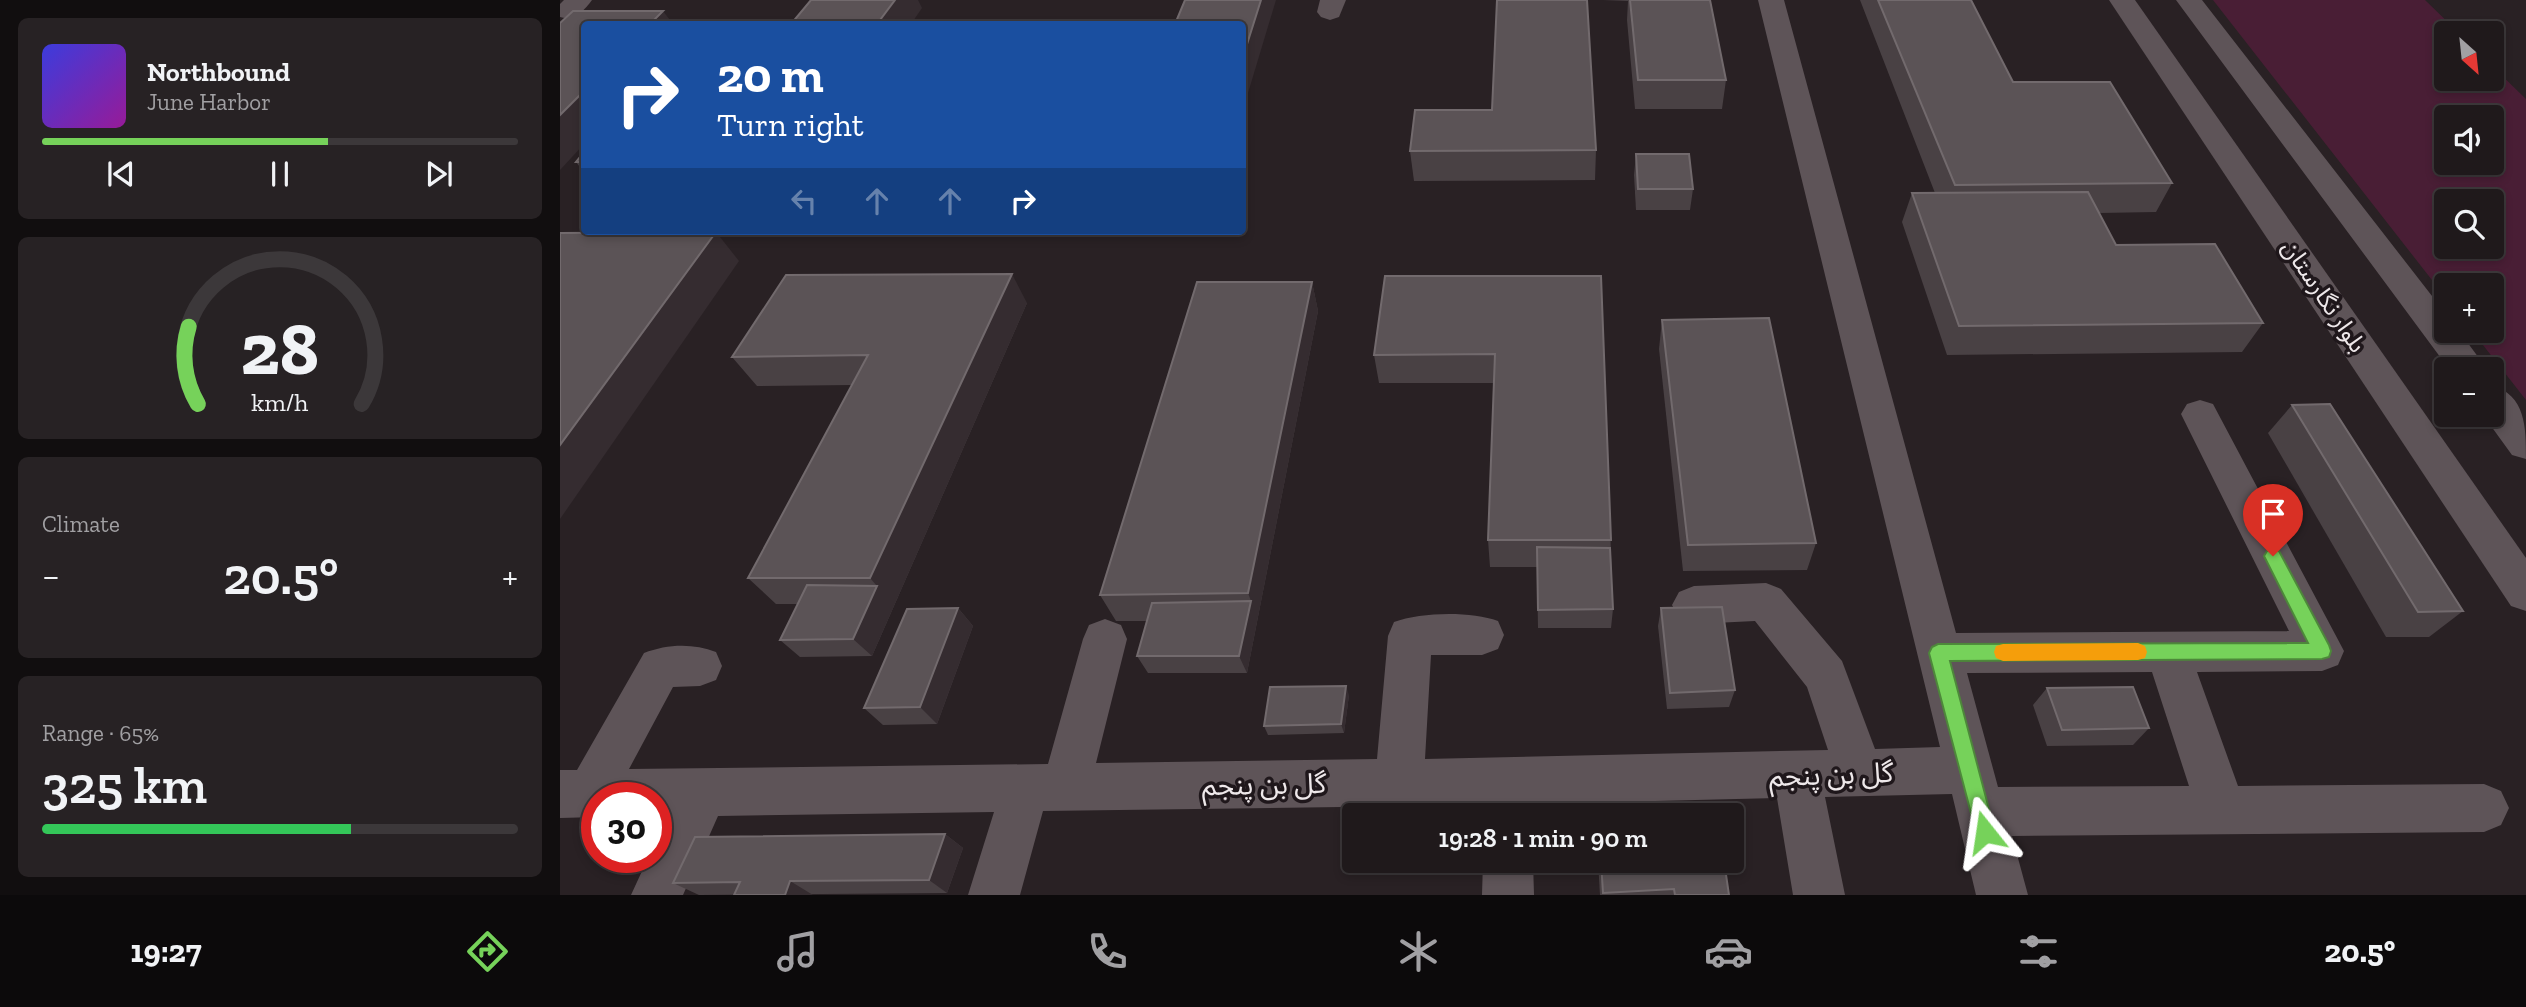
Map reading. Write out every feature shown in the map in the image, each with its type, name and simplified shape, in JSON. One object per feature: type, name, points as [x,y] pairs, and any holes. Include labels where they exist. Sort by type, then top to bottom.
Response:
[{"type":"street","points":[[1772,0],[2002,895]]},
{"type":"street","name":"بلوار نگارستان","points":[[2122,0],[2526,593]]},
{"type":"street","points":[[2189,0],[2460,357]]},
{"type":"street","points":[[1938,653],[2322,651],[2200,414]]},
{"type":"street","points":[[2504,415],[2526,444]]},
{"type":"street","points":[[1695,606],[1766,602],[1826,676],[1860,774]]},
{"type":"street","points":[[1399,782],[1410,636],[1482,635]]},
{"type":"street","points":[[995,895],[1046,787],[1105,639]]},
{"type":"street","points":[[2168,652],[2222,811]]},
{"type":"street","points":[[575,794],[660,667],[700,666]]},
{"type":"street","name":"گل بن پنجم","points":[[575,794],[1399,782],[1510,798],[1797,776],[1860,774],[1974,791],[2222,811],[2484,808]]},
{"type":"street","points":[[1797,776],[1819,895]]},
{"type":"street","points":[[657,895],[704,792]]},
{"type":"street","points":[[1508,873],[1508,895]]},
{"type":"shaded area","points":[[2213,0],[2425,0],[2447,21],[2434,21],[2434,91],[2504,91],[2504,78],[2526,99],[2526,400],[2504,372],[2504,357],[2492,357],[2481,343],[2504,343],[2504,273],[2434,273],[2434,283]]},
{"type":"building","points":[[811,0],[895,0],[879,21],[794,21]]},
{"type":"building","points":[[1185,0],[1261,0],[1246,47],[1246,21],[1176,21]]},
{"type":"building","points":[[1497,0],[1587,0],[1596,150],[1410,151],[1415,110],[1492,110]]},
{"type":"building","points":[[1630,0],[1710,0],[1726,80],[1638,80]]},
{"type":"building","points":[[1878,0],[1971,0],[2013,82],[2110,82],[2172,183],[1955,185]]},
{"type":"building","points":[[573,11],[663,11],[653,21],[581,21],[581,94],[560,115],[560,23]]},
{"type":"building","points":[[1636,154],[1689,154],[1693,189],[1638,189]]},
{"type":"building","points":[[2088,192],[2116,245],[2215,244],[2263,323],[1959,326],[1912,193]]},
{"type":"building","points":[[560,233],[714,235],[560,445]]},
{"type":"building","points":[[1012,274],[870,578],[748,578],[868,355],[732,357],[786,275]]},
{"type":"building","points":[[1385,276],[1601,276],[1611,540],[1488,540],[1495,354],[1374,355]]},
{"type":"building","points":[[1197,282],[1312,282],[1248,593],[1100,595]]},
{"type":"building","points":[[1769,318],[1816,543],[1688,545],[1662,320]]},
{"type":"building","points":[[2330,404],[2463,611],[2418,612],[2292,405]]},
{"type":"building","points":[[1537,547],[1610,548],[1613,609],[1538,610]]},
{"type":"building","points":[[807,585],[877,586],[853,639],[780,640]]},
{"type":"building","points":[[1251,601],[1239,656],[1137,656],[1152,603]]},
{"type":"building","points":[[1722,607],[1735,690],[1670,693],[1661,608]]},
{"type":"building","points":[[958,608],[920,707],[864,708],[907,609]]},
{"type":"building","points":[[1346,686],[1341,724],[1264,726],[1270,687]]},
{"type":"building","points":[[2133,687],[2149,728],[2062,730],[2047,688]]},
{"type":"building","points":[[945,834],[929,880],[790,881],[785,895],[734,895],[740,882],[673,883],[695,837]]},
{"type":"building","points":[[1602,873],[1726,873],[1729,895],[1675,895],[1674,889],[1603,893]]},
{"type":"slow traffic","points":[[2003,652],[2138,652]]},
{"type":"route","points":[[1985,832],[1938,653],[2322,651],[2273,556]]}]
